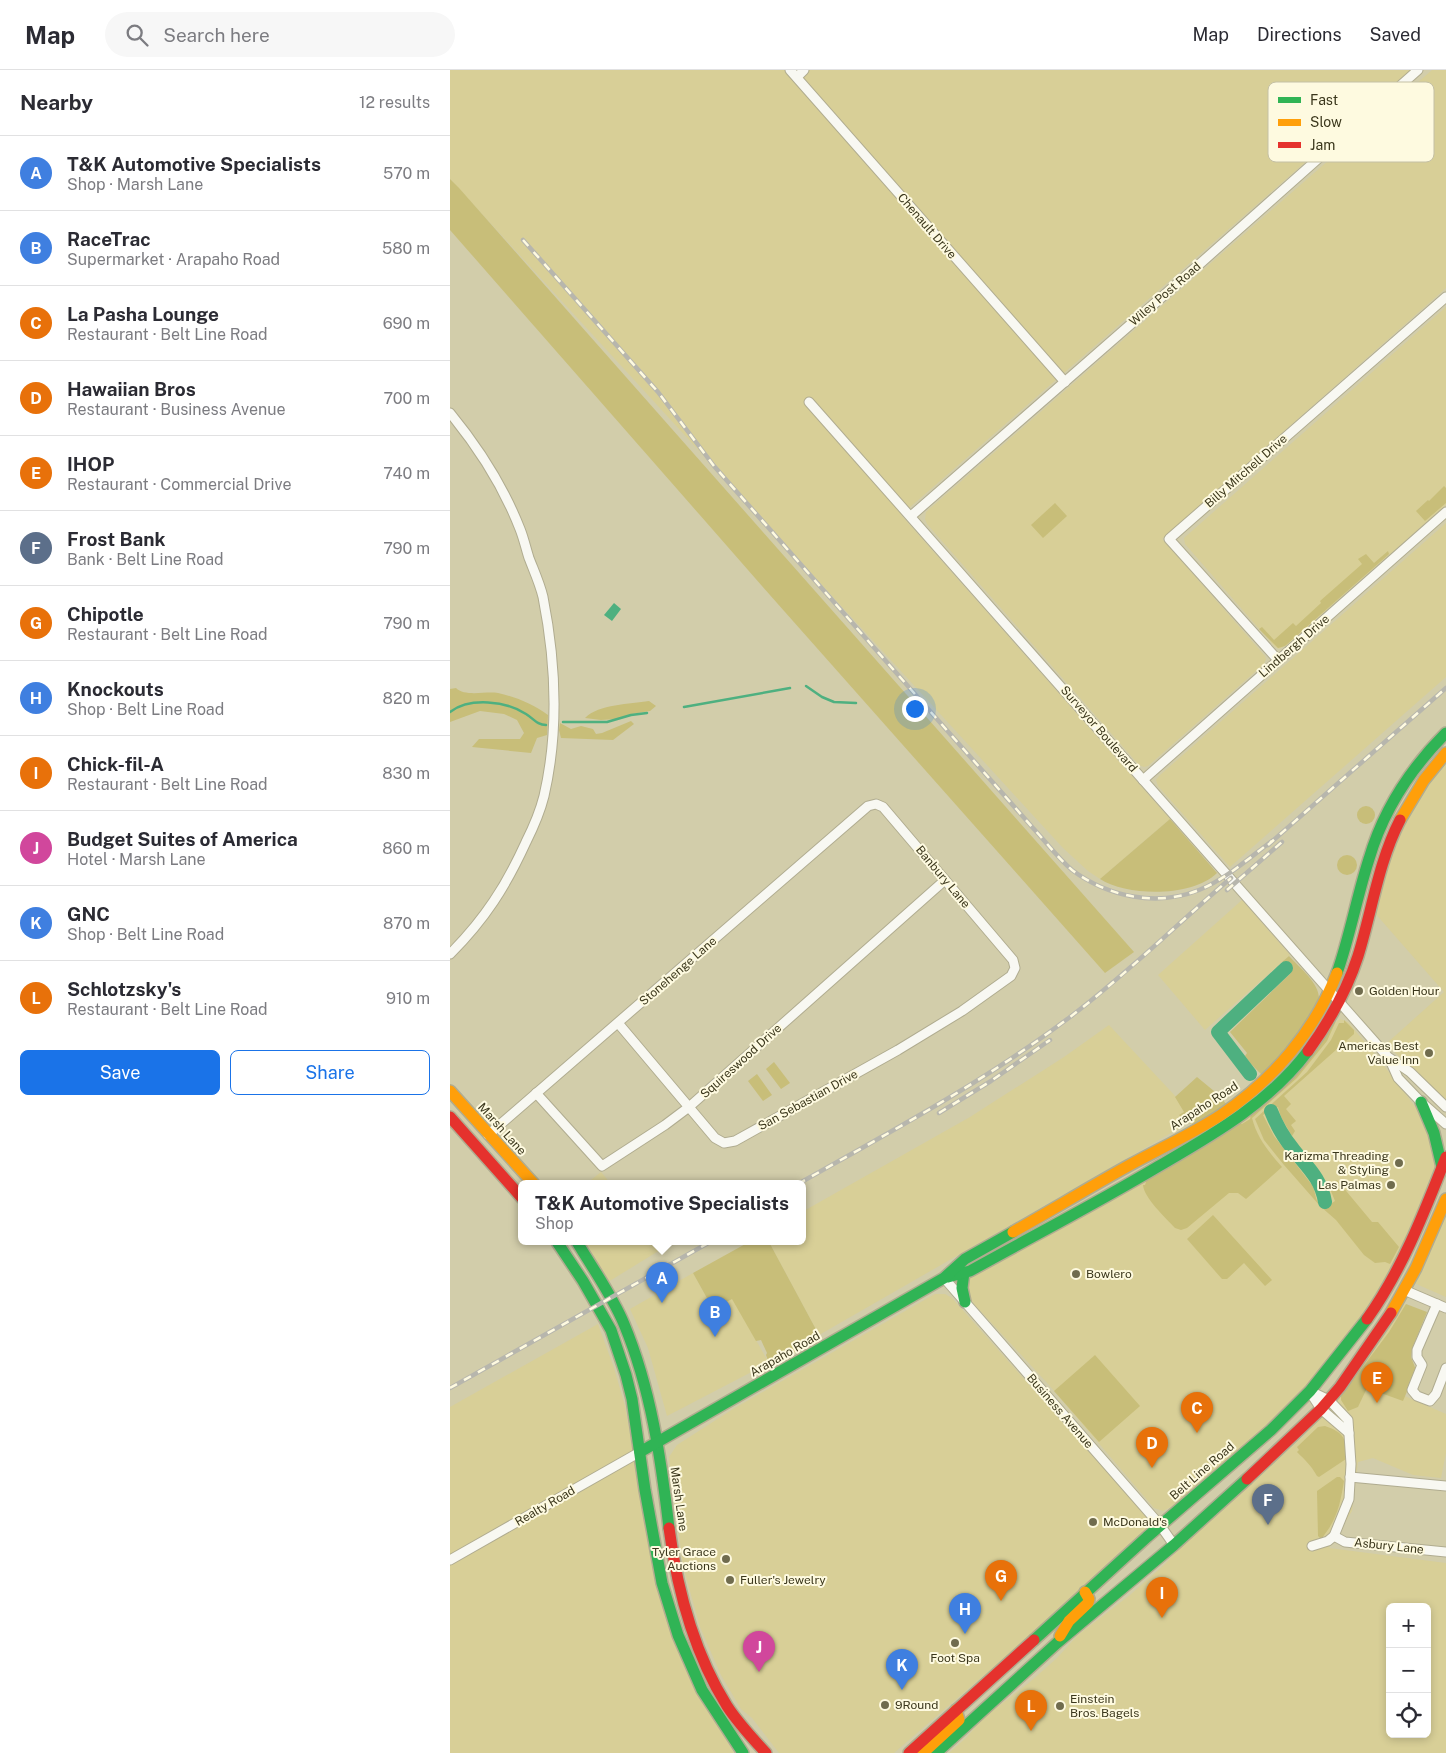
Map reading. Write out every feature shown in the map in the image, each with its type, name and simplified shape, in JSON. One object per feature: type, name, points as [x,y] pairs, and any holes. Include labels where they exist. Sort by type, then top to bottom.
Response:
[{"type":"main road","name":"Arapaho Road","points":[[640,1452],[657,1444],[944,1278],[965,1259],[1191,1132],[1234,1106],[1260,1084],[1296,1047],[1330,991],[1342,962],[1369,856],[1377,834],[1392,804],[1405,784],[1446,733]]},
{"type":"main road","name":"Arapaho Road","points":[[944,1278],[964,1272],[1128,1185],[1228,1125],[1255,1106],[1280,1084],[1302,1058],[1339,1001],[1348,983],[1363,940],[1378,874],[1390,839],[1417,788],[1446,753]]},
{"type":"main road","points":[[1377,834],[1390,839]]},
{"type":"main road","name":"Marsh Lane","points":[[450,1091],[530,1180]]},
{"type":"main road","points":[[1421,1102],[1432,1124],[1444,1162]]},
{"type":"main road","points":[[450,1113],[454,1114],[472,1132],[488,1135],[490,1151],[501,1175]]},
{"type":"main road","points":[[450,1117],[518,1194]]},
{"type":"main road","name":"Belt Line Road","points":[[909,1753],[1160,1525],[1271,1430],[1310,1391],[1368,1318],[1390,1281],[1424,1214],[1444,1162]]},
{"type":"main road","points":[[936,1753],[1059,1641],[1174,1545],[1252,1475],[1325,1404],[1340,1387],[1381,1328],[1404,1290],[1416,1268],[1446,1199]]},
{"type":"main road","points":[[559,1245],[583,1281],[611,1330],[632,1398],[662,1583],[678,1635],[702,1690],[743,1753]]},
{"type":"main road","name":"Marsh Lane","points":[[579,1245],[624,1323],[639,1363],[652,1415],[673,1559],[696,1638],[715,1685],[728,1707],[766,1753]]},
{"type":"main road","points":[[964,1272],[962,1288],[965,1302]]},
{"type":"main road","points":[[1059,1641],[1064,1627],[1088,1603],[1089,1599],[1086,1592]]},
{"type":"main road","points":[[1017,1678],[1022,1668],[1050,1642],[1046,1628]]},
{"type":"main road","points":[[972,1720],[971,1709],[997,1684],[1000,1679],[999,1672]]},
{"type":"main road","points":[[923,1753],[959,1720],[956,1710]]},
{"type":"street","name":"Chenault Drive","points":[[790,70],[1064,382]]},
{"type":"street","points":[[797,77],[804,70]]},
{"type":"street","name":"Wiley Post Road","points":[[1405,82],[1418,70]]},
{"type":"street","name":"Wiley Post Road","points":[[911,516],[1315,162]]},
{"type":"street","name":"Billy Mitchell Drive","points":[[1278,660],[1169,539],[1446,297]]},
{"type":"street","name":"Surveyor Boulevard","points":[[810,402],[1388,1057],[1410,1072],[1446,1107]]},
{"type":"street","points":[[450,413],[490,470],[520,528],[543,595],[552,654],[554,697],[554,718],[545,789],[532,828],[516,863],[488,912],[450,954]]},
{"type":"street","name":"Lindbergh Drive","points":[[1143,780],[1446,512]]},
{"type":"street","name":"Banbury Lane","points":[[868,806],[876,804],[883,807],[1013,960]]},
{"type":"street","name":"Stonehenge Lane","points":[[488,1135],[868,806]]},
{"type":"street","name":"Squireswood Drive","points":[[536,1093],[602,1166],[689,1107],[945,880]]},
{"type":"street","name":"San Sebastian Drive","points":[[618,1023],[716,1138],[724,1143],[735,1140],[898,1050],[962,1011],[1010,976],[1015,968],[1013,960]]},
{"type":"street","name":"Surveyor Boulevard","points":[[1388,1057],[1398,1078],[1446,1124]]},
{"type":"street","name":"Business Avenue","points":[[944,1278],[1160,1525],[1174,1545]]},
{"type":"street","points":[[1404,1290],[1446,1308]]},
{"type":"street","points":[[1437,1304],[1417,1350],[1417,1357],[1422,1365],[1412,1390],[1417,1396],[1430,1401],[1436,1394],[1446,1368]]},
{"type":"street","points":[[1310,1391],[1348,1420],[1350,1477],[1349,1499],[1334,1536],[1328,1541],[1312,1546]]},
{"type":"street","name":"Realty Road","points":[[450,1560],[640,1452]]},
{"type":"street","points":[[1350,1477],[1446,1486]]},
{"type":"street","name":"Asbury Lane","points":[[1334,1536],[1344,1542],[1446,1552]]},
{"type":"shaded area","points":[[450,70],[1411,70],[1397,82],[1268,82],[1268,162],[1306,162],[901,515],[1170,819],[1100,879],[1088,871],[1063,848],[450,179]]},
{"type":"shaded area","points":[[1432,70],[1446,70],[1446,288],[1162,539],[1266,659],[1264,664],[1148,766],[1139,765],[927,524],[925,519],[926,512],[1327,162],[1434,162],[1434,82],[1418,82]]},
{"type":"shaded area","points":[[450,179],[1134,952],[1105,973],[777,603],[450,230]]},
{"type":"shaded area","points":[[1446,307],[1446,505],[1287,645],[1279,649],[1275,647],[1185,544],[1184,538]]},
{"type":"shaded area","points":[[1444,486],[1446,488],[1446,503],[1425,521],[1416,511]]},
{"type":"shaded area","points":[[1055,503],[1067,516],[1043,538],[1031,525]]},
{"type":"shaded area","points":[[1446,523],[1446,677],[1230,867],[1158,786],[1156,780]]},
{"type":"shaded area","points":[[1388,551],[1388,555],[1285,646],[1278,648],[1259,629],[1262,627],[1274,640],[1293,623],[1296,626],[1321,603],[1320,601],[1362,564],[1358,559],[1366,554],[1374,563]]},
{"type":"shaded area","points":[[614,603],[621,609],[612,621],[604,615]]},
{"type":"shaded area","points":[[456,688],[470,693],[498,693],[530,704],[548,715],[547,735],[537,738],[531,753],[472,747],[479,739],[520,739],[524,733],[517,720],[504,714],[480,711],[450,722],[450,689]]},
{"type":"shaded area","points":[[649,701],[656,706],[650,711],[617,719],[585,718],[591,713],[606,707]]},
{"type":"shaded area","points":[[631,721],[634,724],[613,740],[561,738],[559,730],[560,723],[571,729],[581,726],[593,729],[596,734]]},
{"type":"shaded area","points":[[1446,759],[1446,1102],[1442,1101],[1417,1073],[1386,1044],[1444,992],[1374,912],[1387,858],[1410,806]]},
{"type":"shaded area","points":[[1362,806],[1370,806],[1375,811],[1373,822],[1362,824],[1357,819],[1357,811]]},
{"type":"shaded area","points":[[1170,819],[1217,873],[1193,887],[1160,892],[1127,889],[1100,879]]},
{"type":"shaded area","points":[[1347,855],[1354,858],[1357,865],[1354,872],[1347,875],[1340,872],[1337,865],[1340,858]]},
{"type":"shaded area","points":[[1242,900],[1290,955],[1205,1030],[1158,975]]},
{"type":"shaded area","points":[[1289,956],[1315,985],[1318,991],[1318,1004],[1289,1049],[1263,1076],[1245,1056],[1247,1053],[1230,1032],[1291,973],[1282,962]]},
{"type":"shaded area","points":[[1340,1019],[1348,1022],[1429,1125],[1435,1138],[1435,1167],[1409,1234],[1379,1289],[1354,1328],[1319,1373],[1291,1404],[1171,1507],[1163,1511],[1154,1508],[1049,1385],[974,1304],[968,1294],[967,1283],[971,1275],[1236,1124]]},
{"type":"shaded area","points":[[1344,1020],[1354,1030],[1354,1034],[1284,1096],[1291,1104],[1286,1109],[1296,1121],[1291,1125],[1295,1131],[1292,1136],[1281,1117],[1278,1107],[1263,1115],[1274,1136],[1312,1185],[1320,1205],[1329,1205],[1335,1201],[1328,1184],[1337,1180],[1372,1222],[1378,1222],[1399,1247],[1390,1264],[1385,1262],[1375,1263],[1364,1255],[1336,1220],[1320,1206],[1284,1165],[1264,1140],[1255,1119],[1307,1072],[1331,1040],[1339,1023],[1344,1023]]},
{"type":"shaded area","points":[[1336,1021],[1327,1041],[1297,1078],[1252,1118],[1260,1138],[1282,1167],[1246,1199],[1238,1193],[1229,1193],[1187,1228],[1181,1230],[1175,1228],[1147,1196],[1143,1185],[1145,1185],[1145,1181],[1240,1123],[1242,1124],[1250,1119],[1251,1114]]},
{"type":"shaded area","points":[[1109,1025],[1178,1099],[1190,1122],[819,1335],[771,1245],[806,1245],[806,1210],[970,1117],[1064,1057]]},
{"type":"shaded area","points":[[774,1062],[790,1083],[781,1089],[766,1069]]},
{"type":"shaded area","points":[[757,1074],[772,1095],[763,1101],[748,1081]]},
{"type":"shaded area","points":[[1197,1077],[1220,1096],[1226,1104],[1196,1123],[1188,1123],[1179,1115],[1184,1112],[1175,1097]]},
{"type":"shaded area","points":[[601,1172],[608,1180],[591,1180]]},
{"type":"shaded area","points":[[1213,1215],[1272,1280],[1265,1286],[1244,1263],[1227,1279],[1222,1279],[1187,1239]]},
{"type":"shaded area","points":[[1446,1215],[1446,1297],[1414,1283]]},
{"type":"shaded area","points":[[585,1245],[663,1245],[665,1247],[608,1282]]},
{"type":"shaded area","points":[[744,1245],[771,1245],[819,1335],[796,1352],[769,1363],[761,1340],[756,1341],[732,1299],[713,1309],[693,1273]]},
{"type":"shaded area","points":[[693,1273],[713,1309],[732,1298],[769,1363],[667,1416],[648,1348],[630,1309]]},
{"type":"shaded area","points":[[935,1294],[945,1294],[952,1298],[1142,1512],[1150,1522],[1149,1530],[1128,1545],[1046,1620],[1038,1632],[1010,1657],[983,1676],[894,1753],[779,1753],[752,1718],[741,1709],[721,1675],[700,1627],[683,1566],[669,1457],[677,1445],[733,1409]]},
{"type":"shaded area","points":[[1403,1304],[1421,1311],[1400,1394],[1446,1414],[1446,1453],[1441,1478],[1413,1475],[1373,1458],[1358,1462],[1352,1511],[1329,1548],[1446,1563],[1446,1753],[949,1753],[967,1737],[983,1718],[1030,1682],[1057,1658],[1078,1635],[1130,1595],[1165,1564],[1190,1537],[1303,1437],[1328,1409]]},
{"type":"shaded area","points":[[1406,1304],[1427,1312],[1412,1349],[1411,1357],[1416,1370],[1403,1401],[1367,1388],[1358,1407],[1348,1411],[1341,1400],[1341,1396],[1389,1332]]},
{"type":"shaded area","points":[[598,1324],[625,1406],[654,1568],[663,1605],[674,1639],[695,1688],[734,1753],[450,1753],[450,1407]]},
{"type":"shaded area","points":[[1095,1355],[1140,1406],[1099,1442],[1054,1391]]},
{"type":"shaded area","points":[[1325,1426],[1343,1437],[1346,1446],[1346,1459],[1319,1477],[1297,1452],[1299,1450],[1297,1447],[1318,1427]]},
{"type":"shaded area","points":[[1337,1477],[1344,1481],[1339,1505],[1331,1524],[1322,1538],[1320,1538],[1318,1536],[1317,1491]]},
{"type":"waterway","points":[[806,686],[822,697],[834,702],[856,703]]},
{"type":"waterway","points":[[684,707],[790,688]]},
{"type":"waterway","points":[[450,712],[468,704],[488,702],[508,706],[526,714],[538,723],[546,725]]},
{"type":"waterway","points":[[563,722],[607,722],[631,715],[647,713]]},
{"type":"waterway","points":[[1250,1074],[1218,1032],[1286,968]]},
{"type":"waterway","points":[[1271,1111],[1286,1140],[1317,1179],[1325,1202]]},
{"type":"railway","points":[[523,240],[658,392],[714,466],[1052,850],[1072,870],[1101,887],[1117,893],[1150,898],[1166,898],[1199,890],[1219,880],[1272,841]]},
{"type":"railway","points":[[1268,845],[1446,688]]},
{"type":"railway","points":[[1227,890],[1282,842]]},
{"type":"railway","points":[[805,1180],[970,1085],[1037,1041],[1091,1001],[1231,878]]},
{"type":"railway","points":[[939,1113],[991,1081],[1050,1040]]},
{"type":"railway","points":[[450,1388],[705,1245]]},
{"type":"traffic: fast","points":[[1337,973],[1365,873],[1382,824],[1390,807],[1410,776],[1433,746],[1446,733]]},
{"type":"traffic: fast","points":[[948,1277],[970,1271],[1200,1142],[1258,1102],[1293,1070],[1308,1051]]},
{"type":"traffic: fast","points":[[1421,1102],[1434,1133],[1442,1167]]},
{"type":"traffic: fast","points":[[640,1452],[944,1278],[965,1259],[1013,1232]]},
{"type":"traffic: fast","points":[[559,1245],[583,1281],[611,1330],[626,1375],[632,1399],[645,1490],[662,1583],[678,1635],[702,1690],[743,1753]]},
{"type":"traffic: fast","points":[[579,1245],[614,1303],[624,1324],[641,1374],[654,1425],[669,1528]]},
{"type":"traffic: fast","points":[[964,1272],[962,1288],[965,1302]]},
{"type":"traffic: fast","points":[[1034,1640],[1147,1537],[1271,1430],[1310,1391],[1367,1319]]},
{"type":"traffic: fast","points":[[936,1753],[1057,1643],[1174,1545],[1247,1479]]},
{"type":"traffic: slow","points":[[1400,820],[1424,780],[1446,753]]},
{"type":"traffic: slow","points":[[1013,1232],[1128,1166],[1199,1129],[1240,1101],[1275,1070],[1290,1053],[1317,1015],[1337,973]]},
{"type":"traffic: slow","points":[[450,1091],[530,1180]]},
{"type":"traffic: slow","points":[[1391,1313],[1416,1268],[1446,1199]]},
{"type":"traffic: slow","points":[[1060,1636],[1069,1621],[1088,1603],[1089,1599],[1085,1592]]},
{"type":"traffic: slow","points":[[923,1753],[959,1720],[956,1710]]},
{"type":"traffic: jam","points":[[1308,1051],[1337,1005],[1354,969],[1386,853],[1400,820]]},
{"type":"traffic: jam","points":[[450,1117],[518,1194]]},
{"type":"traffic: jam","points":[[1367,1319],[1402,1261],[1421,1220],[1446,1157]]},
{"type":"traffic: jam","points":[[1247,1479],[1321,1409],[1340,1387],[1391,1313]]},
{"type":"traffic: jam","points":[[669,1528],[682,1597],[705,1664],[715,1686],[731,1712],[766,1753]]},
{"type":"traffic: jam","points":[[909,1753],[1034,1640]]},
{"type":"place","name":"Golden Hour","points":[[1359,991]]},
{"type":"place","name":"Americas Best Value Inn","points":[[1429,1053]]},
{"type":"place","name":"Karizma Threading & Styling","points":[[1399,1163]]},
{"type":"place","name":"Las Palmas","points":[[1391,1185]]},
{"type":"place","name":"Bowlero","points":[[1076,1274]]},
{"type":"place","name":"T&K Automotive Specialists","points":[[662,1303]]},
{"type":"place","name":"RaceTrac","points":[[715,1337]]},
{"type":"place","name":"IHOP","points":[[1377,1403]]},
{"type":"place","name":"La Pasha Lounge","points":[[1197,1433]]},
{"type":"place","name":"Hawaiian Bros","points":[[1152,1468]]},
{"type":"place","name":"McDonald's","points":[[1093,1522]]},
{"type":"place","name":"Frost Bank","points":[[1268,1525]]},
{"type":"place","name":"Tyler Grace Auctions","points":[[726,1559]]},
{"type":"place","name":"Fuller's Jewelry","points":[[730,1580]]},
{"type":"place","name":"Chipotle","points":[[1001,1601]]},
{"type":"place","name":"Chick-fil-A","points":[[1162,1618]]},
{"type":"place","name":"Knockouts","points":[[965,1634]]},
{"type":"place","name":"Foot Spa","points":[[955,1643]]},
{"type":"place","name":"Budget Suites of America","points":[[759,1672]]},
{"type":"place","name":"GNC","points":[[902,1690]]},
{"type":"place","name":"9Round","points":[[885,1705]]},
{"type":"place","name":"Einstein Bros. Bagels","points":[[1060,1706]]},
{"type":"place","name":"Schlotzsky's","points":[[1031,1731]]}]
